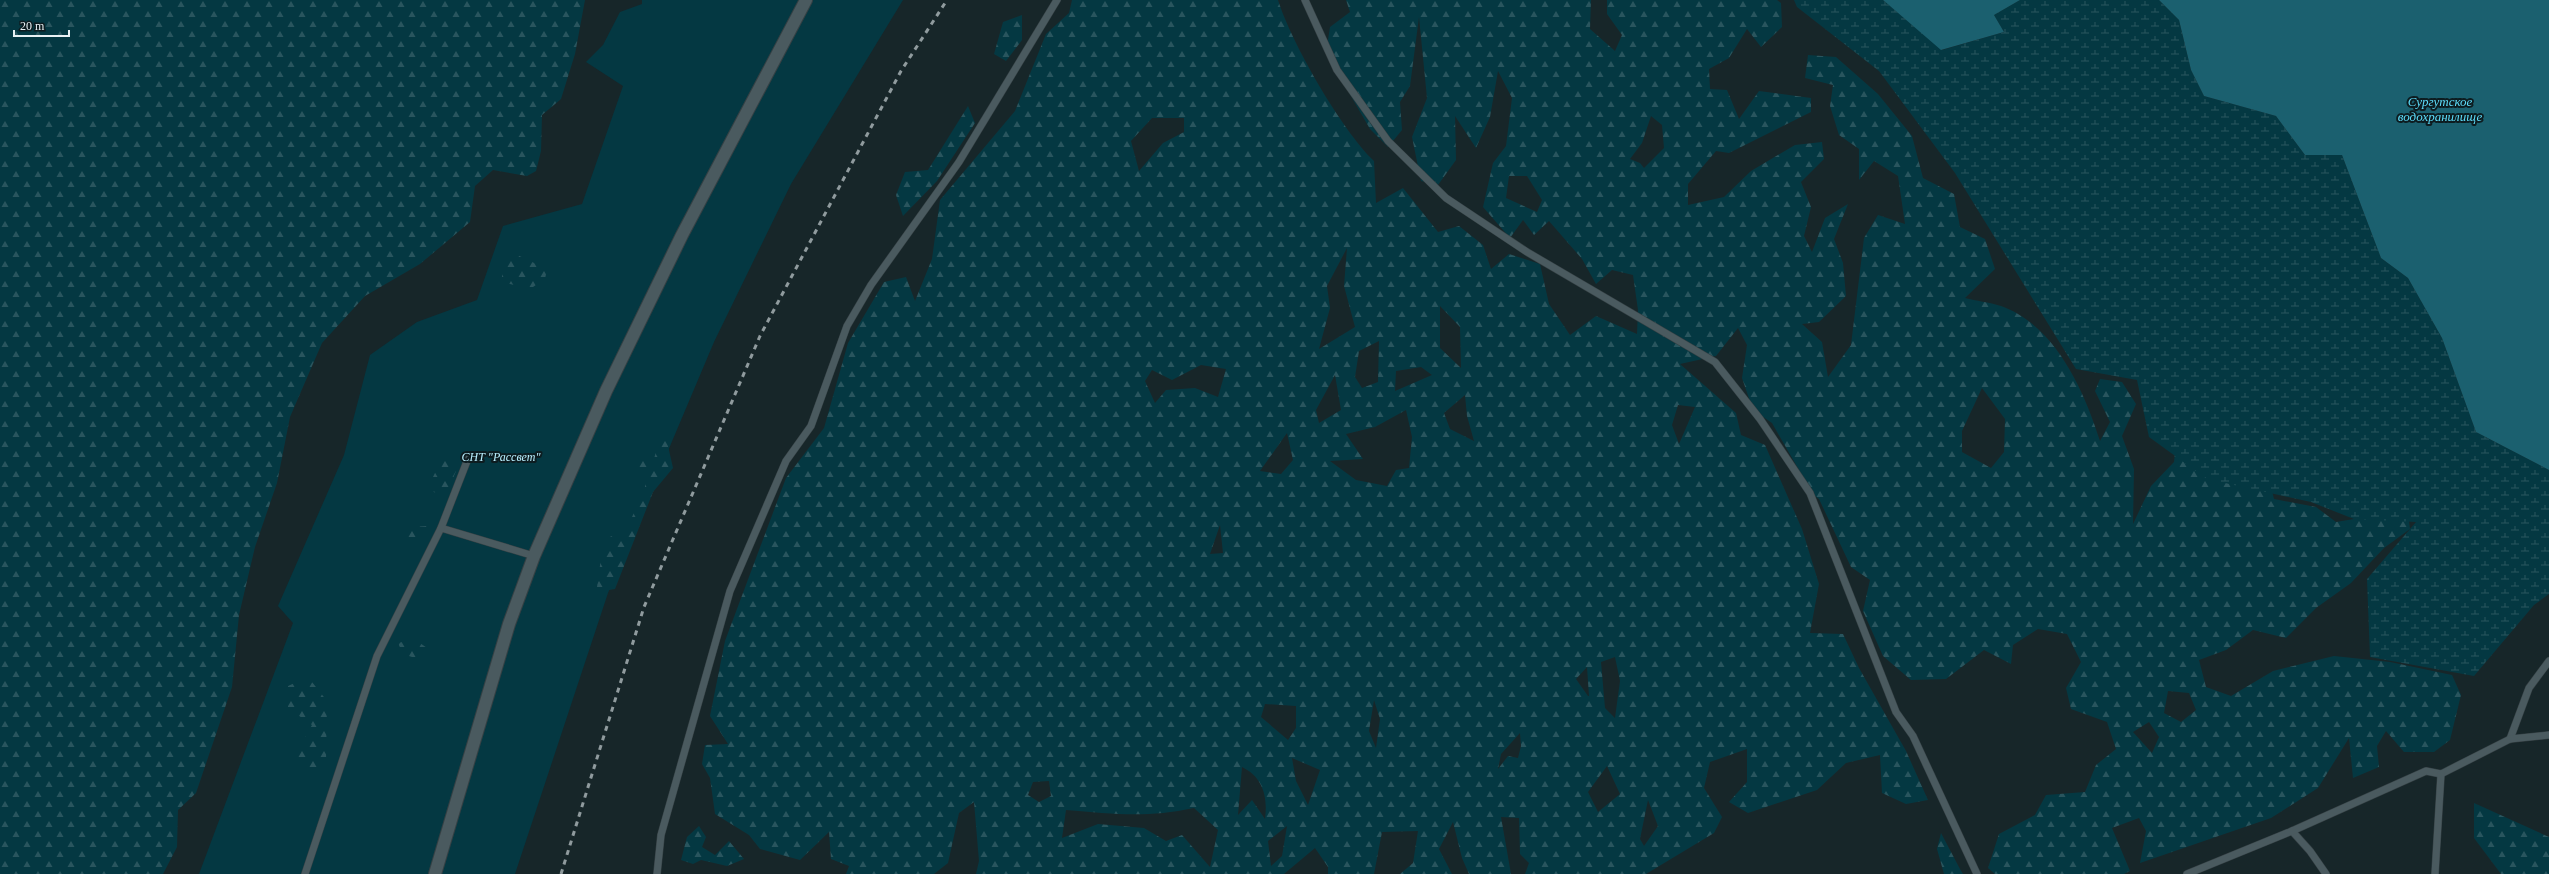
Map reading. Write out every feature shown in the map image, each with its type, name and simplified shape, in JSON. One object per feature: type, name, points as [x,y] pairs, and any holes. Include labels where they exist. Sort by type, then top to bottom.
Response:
[{"type":"street","points":[[435,874],[509,624],[534,556],[606,391],[682,234],[806,0]]},
{"type":"lane","points":[[657,874],[661,835],[730,591],[786,461],[811,426],[847,326],[871,285],[959,162],[1057,0]]},
{"type":"lane","points":[[1305,0],[1337,70],[1388,141],[1446,198],[1527,252],[1715,362],[1760,419],[1810,493],[1896,712],[1913,736],[1977,874]]},
{"type":"lane","points":[[305,874],[377,656],[441,528],[469,456]]},
{"type":"lane","points":[[441,528],[534,556]]},
{"type":"lane","points":[[2510,739],[2529,688],[2549,662]]},
{"type":"lane","points":[[2187,874],[2292,831],[2426,771],[2441,774],[2510,739],[2549,735]]},
{"type":"lane","points":[[2435,874],[2441,774]]},
{"type":"lane","points":[[2292,831],[2310,851],[2326,874]]},
{"type":"green space","points":[[0,0],[585,0],[575,54],[561,99],[542,115],[541,151],[536,171],[527,176],[493,170],[475,186],[470,222],[420,264],[365,296],[322,343],[290,417],[277,483],[255,547],[239,615],[232,687],[196,793],[178,810],[177,847],[163,874],[0,874]]},
{"type":"green space","name":"СНТ \"Рассвет\"","points":[[642,0],[903,0],[791,184],[714,342],[608,593],[515,874],[199,874],[293,623],[278,606],[344,455],[370,355],[417,322],[477,300],[503,226],[582,204],[623,86],[586,62],[603,45],[620,12],[642,4]]},
{"type":"green space","points":[[1072,0],[1278,0],[1294,39],[1319,85],[1347,129],[1374,161],[1376,203],[1403,188],[1438,232],[1459,226],[1483,245],[1491,269],[1509,254],[1540,264],[1549,304],[1570,335],[1596,316],[1637,334],[1638,310],[1633,275],[1612,270],[1596,284],[1582,259],[1549,221],[1534,235],[1523,220],[1510,238],[1483,207],[1493,163],[1506,146],[1512,98],[1498,71],[1490,117],[1476,148],[1455,116],[1456,160],[1438,185],[1421,181],[1412,137],[1427,98],[1419,17],[1410,86],[1400,102],[1402,130],[1388,147],[1370,129],[1326,53],[1330,27],[1350,12],[1346,0],[1591,0],[1590,29],[1615,51],[1622,35],[1607,14],[1607,0],[1777,0],[1781,3],[1782,27],[1761,47],[1747,29],[1729,58],[1709,69],[1710,89],[1727,90],[1739,119],[1759,91],[1811,98],[1811,112],[1729,153],[1716,151],[1688,184],[1688,205],[1724,197],[1751,171],[1795,145],[1822,142],[1824,159],[1801,182],[1811,207],[1804,236],[1812,252],[1825,218],[1848,204],[1834,239],[1843,263],[1846,296],[1819,322],[1802,324],[1822,342],[1828,377],[1851,345],[1864,238],[1878,215],[1905,224],[1898,176],[1874,161],[1859,180],[1859,149],[1839,135],[1830,106],[1833,85],[1805,78],[1808,55],[1836,57],[1878,94],[1912,136],[1923,178],[1954,194],[1960,227],[1985,239],[1995,269],[1965,298],[2001,306],[2020,315],[2037,328],[2052,344],[2076,381],[2100,441],[2110,422],[2095,391],[2100,379],[2122,382],[2136,404],[2122,436],[2134,469],[2133,524],[2151,486],[2174,462],[2178,428],[2264,459],[2274,499],[2316,507],[2336,522],[2378,515],[2408,514],[2410,529],[2384,548],[2351,583],[2316,608],[2286,638],[2253,630],[2226,650],[2199,660],[2206,687],[2231,696],[2273,671],[2334,656],[2390,662],[2452,675],[2461,695],[2450,740],[2434,752],[2404,752],[2386,731],[2377,746],[2379,767],[2353,778],[2349,738],[2318,788],[2271,818],[2140,863],[2146,831],[2139,818],[2112,828],[2130,871],[2124,874],[1995,874],[1988,868],[1999,834],[2035,815],[2046,795],[2085,792],[2096,765],[2116,749],[2107,722],[2071,709],[2066,688],[2081,662],[2067,634],[2038,629],[2013,645],[2011,664],[1984,650],[1946,679],[1911,680],[1883,656],[1863,611],[1870,580],[1851,567],[1819,499],[1799,484],[1799,470],[1772,423],[1753,410],[1742,378],[1747,345],[1738,328],[1716,356],[1680,364],[1736,413],[1741,435],[1765,445],[1802,529],[1819,584],[1810,633],[1843,634],[1859,668],[1906,751],[1928,800],[1906,804],[1882,793],[1880,755],[1846,763],[1817,790],[1748,813],[1729,802],[1747,782],[1747,749],[1710,762],[1704,788],[1722,817],[1714,833],[1646,874],[1525,874],[1529,863],[1520,854],[1519,818],[1501,817],[1511,874],[1469,874],[1462,858],[1453,822],[1439,849],[1452,874],[1400,874],[1413,863],[1418,831],[1382,832],[1374,874],[1328,874],[1328,867],[1315,848],[1284,874],[976,874],[979,861],[974,802],[959,813],[948,863],[934,874],[846,874],[849,866],[831,859],[829,832],[800,860],[760,849],[749,835],[715,814],[710,778],[702,764],[705,745],[728,744],[710,716],[725,641],[786,478],[824,428],[848,343],[884,282],[906,277],[915,301],[932,259],[940,200],[1015,111],[1046,34],[1069,13]],"holes":[[[1651,116],[1662,125],[1664,148],[1644,168],[1640,163],[1630,159],[1642,143]],[[1152,118],[1184,118],[1184,132],[1163,143],[1139,171],[1131,141]],[[1509,176],[1527,176],[1542,200],[1537,212],[1506,198]],[[1347,248],[1344,286],[1355,327],[1319,349],[1330,308],[1327,286]],[[1440,306],[1460,327],[1461,368],[1440,348]],[[1379,341],[1378,382],[1362,388],[1355,377],[1359,351]],[[1201,365],[1226,369],[1218,397],[1195,388],[1166,390],[1155,403],[1145,381],[1152,370],[1172,380]],[[1421,367],[1432,375],[1395,391],[1396,371]],[[1335,375],[1341,410],[1319,423],[1316,410]],[[1982,388],[2005,419],[2004,452],[1991,468],[1962,452],[1962,431]],[[1465,395],[1467,416],[1474,441],[1450,429],[1444,413]],[[1678,405],[1695,407],[1679,444],[1672,425]],[[1406,410],[1412,437],[1409,468],[1396,470],[1387,486],[1356,480],[1330,461],[1363,459],[1346,434],[1375,427]],[[1287,433],[1293,460],[1281,474],[1260,471]],[[1220,525],[1223,553],[1210,554]],[[1615,657],[1620,681],[1615,718],[1605,708],[1601,662]],[[1587,667],[1589,696],[1576,679]],[[2168,691],[2189,693],[2196,710],[2181,722],[2164,713]],[[1374,700],[1380,719],[1376,748],[1369,731]],[[1265,704],[1296,706],[1296,728],[1288,740],[1261,717]],[[2149,722],[2159,737],[2152,753],[2133,732]],[[1520,733],[1521,746],[1518,758],[1508,756],[1498,769],[1501,754]],[[1292,758],[1320,770],[1308,805],[1296,781]],[[1607,766],[1620,794],[1598,812],[1588,792]],[[1242,767],[1255,776],[1259,782],[1265,796],[1265,819],[1252,800],[1238,815]],[[1049,781],[1051,796],[1039,802],[1028,795],[1033,782]],[[1648,800],[1658,826],[1644,846],[1640,839]],[[1194,808],[1218,830],[1210,867],[1182,835],[1166,841],[1144,828],[1098,824],[1062,838],[1066,810],[1130,814],[1161,813]],[[1287,826],[1282,856],[1271,866],[1268,841]]]},
{"type":"green space","points":[[1794,0],[1883,0],[1942,50],[2004,32],[1994,15],[2020,0],[2159,0],[2179,20],[2191,70],[2204,96],[2276,116],[2305,155],[2342,155],[2381,258],[2408,278],[2442,338],[2476,432],[2549,470],[2549,594],[2534,605],[2474,676],[2370,657],[2367,579],[2416,522],[2354,519],[2311,502],[2207,479],[2149,437],[2137,380],[2076,369],[1955,173],[1879,71],[1797,7]]},
{"type":"green space","points":[[1022,15],[1022,40],[1006,61],[994,54],[1003,22]]},
{"type":"green space","points":[[968,106],[975,123],[937,181],[903,216],[896,195],[905,172],[928,170]]},
{"type":"green space","points":[[513,253],[547,269],[545,279],[530,289],[502,282],[502,260]]},
{"type":"green space","points":[[666,437],[673,468],[653,492],[615,589],[603,591],[597,587],[602,551],[611,536],[620,542],[645,490],[645,479],[632,470],[641,457],[654,459],[658,444]]},
{"type":"green space","points":[[442,459],[459,464],[445,497],[427,489]]},
{"type":"green space","points":[[428,526],[415,551],[404,540],[412,527]]},
{"type":"green space","points":[[414,639],[430,650],[430,663],[403,654],[398,643]]},
{"type":"green space","points":[[308,677],[327,701],[326,763],[318,769],[298,770],[296,752],[312,725],[288,708],[288,686]]},
{"type":"green space","points":[[2474,803],[2549,837],[2549,874],[2501,874],[2474,838]]},
{"type":"green space","points":[[699,826],[706,837],[702,847],[715,855],[729,841],[744,859],[727,866],[701,860],[693,864],[681,860],[687,837]]},
{"type":"green space","points":[[1941,833],[1963,874],[1944,874],[1937,849]]},
{"type":"water","points":[[1883,0],[2020,0],[1994,15],[2004,32],[1941,50]]},
{"type":"water","name":"Сургутское водохранилище","points":[[2159,0],[2549,0],[2549,470],[2476,432],[2442,338],[2408,278],[2381,258],[2342,155],[2305,155],[2276,116],[2204,96],[2191,70],[2179,20]]},
{"type":"railway","points":[[561,874],[644,607],[760,336],[901,71],[947,0]]}]
